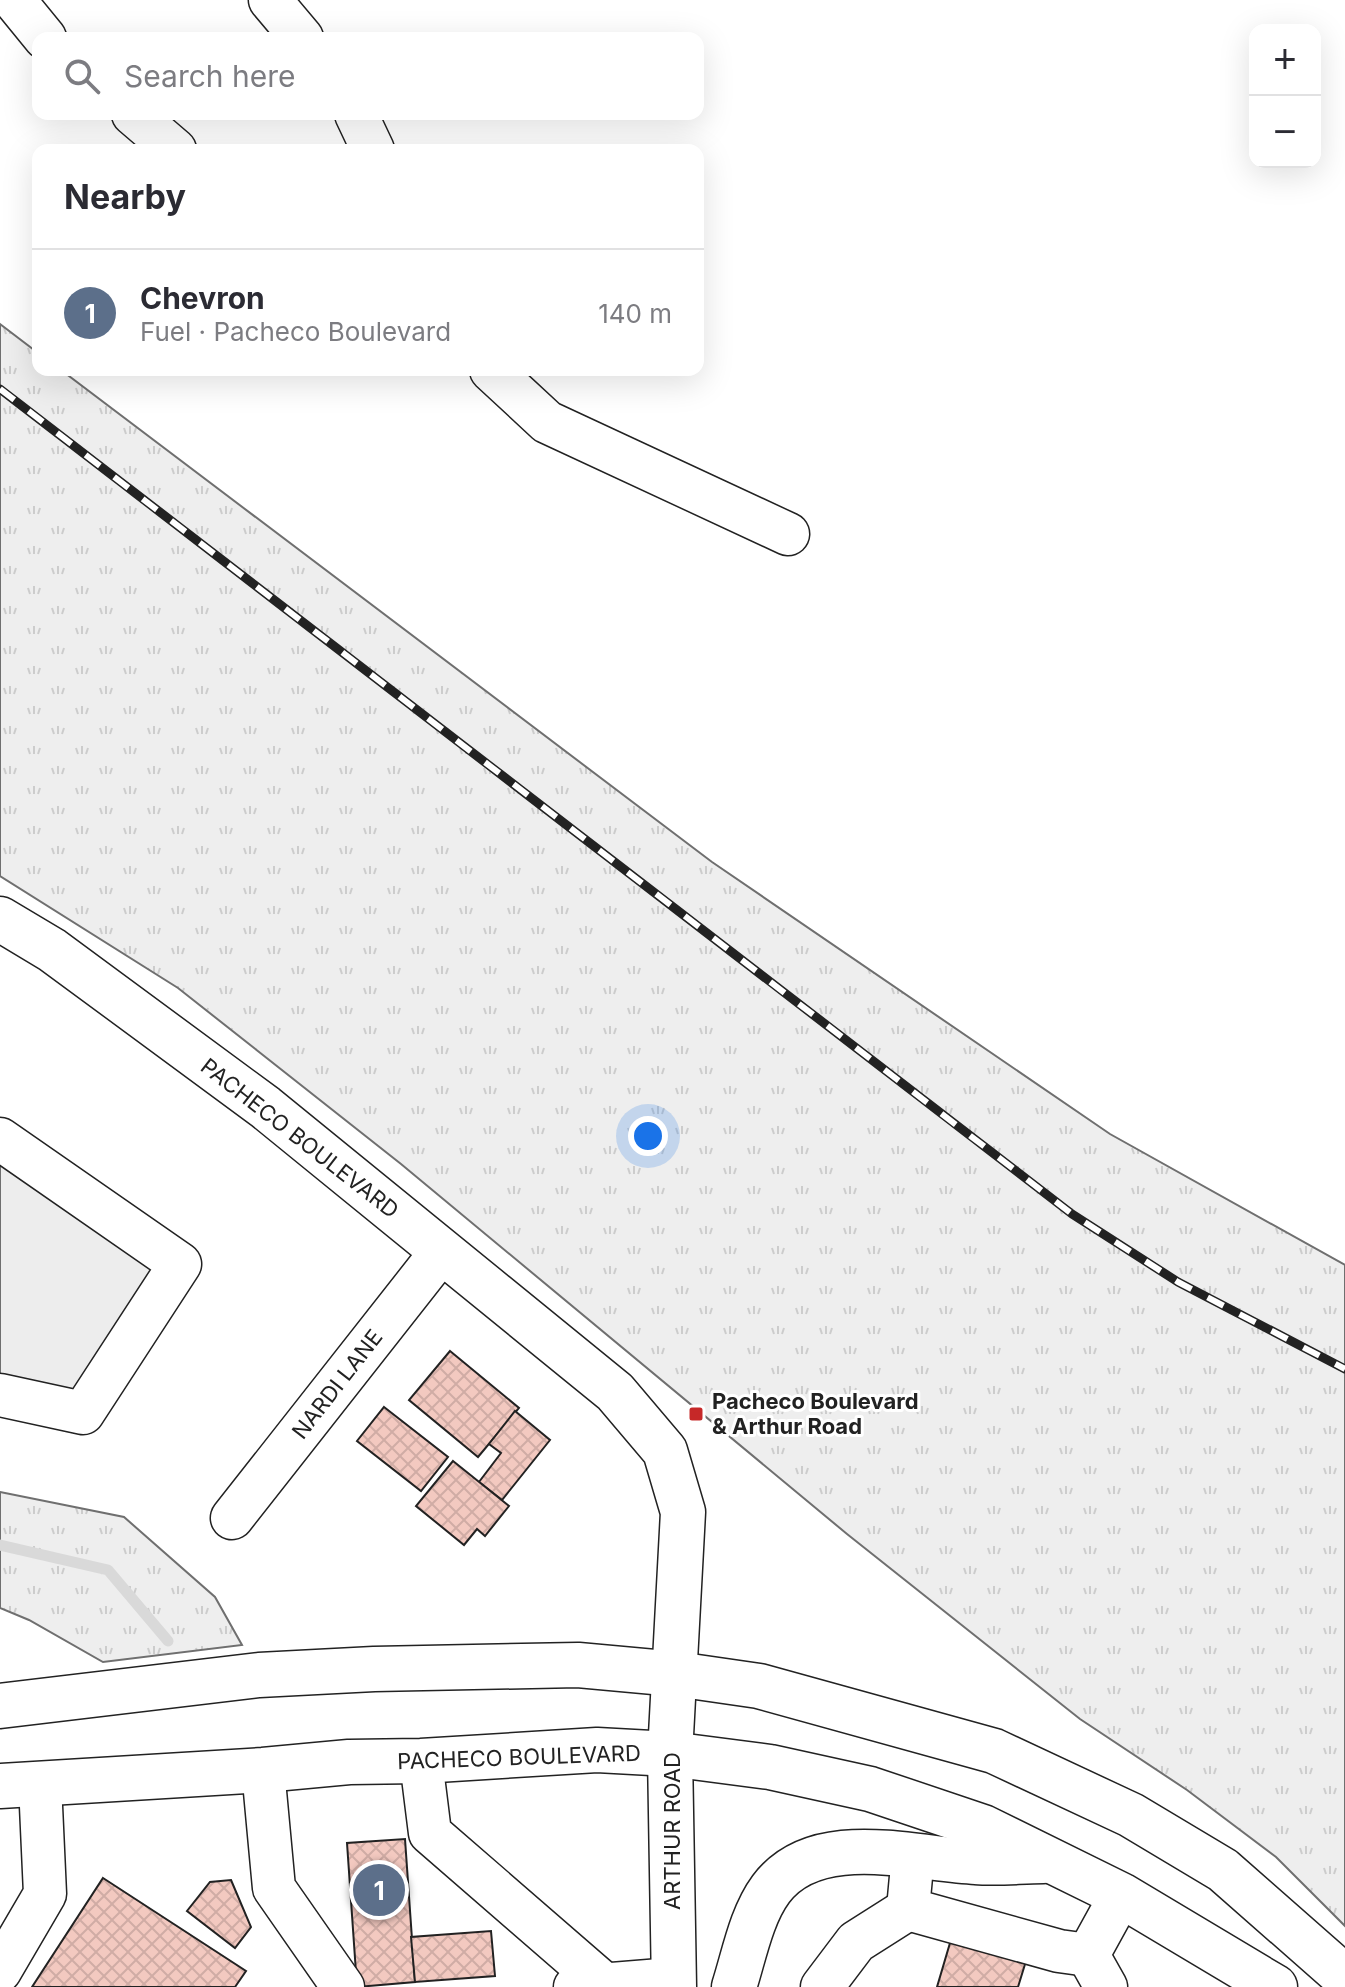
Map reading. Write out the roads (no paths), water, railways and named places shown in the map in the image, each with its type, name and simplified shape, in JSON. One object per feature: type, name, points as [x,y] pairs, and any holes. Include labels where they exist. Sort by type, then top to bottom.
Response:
[{"type":"main road","name":"PACHECO BOULEVARD","points":[[0,919],[52,950],[265,1107],[615,1392],[665,1451],[683,1512],[676,1674]]},
{"type":"main road","points":[[0,1706],[259,1675],[360,1669],[578,1665],[759,1686],[994,1751],[1131,1815],[1223,1870],[1339,1972],[1345,1981]]},
{"type":"main road","name":"ARTHUR ROAD","points":[[674,1983],[670,1754],[676,1674]]},
{"type":"main road","name":"PACHECO BOULEVARD","points":[[20,1785],[349,1762],[421,1761],[597,1750],[670,1754],[770,1767],[870,1789],[983,1827],[1121,1895],[1247,1980]]},
{"type":"main road","points":[[734,1987],[756,1920],[771,1889],[801,1862],[864,1851],[977,1863],[1049,1861]]},
{"type":"lane","points":[[14,0],[40,32]]},
{"type":"lane","points":[[270,0],[297,32]]},
{"type":"lane","points":[[140,120],[168,144]]},
{"type":"lane","points":[[359,120],[370,144]]},
{"type":"lane","points":[[497,376],[547,422],[788,534]]},
{"type":"lane","points":[[0,1139],[180,1264],[83,1413],[0,1395]]},
{"type":"lane","name":"NARDI LANE","points":[[232,1518],[442,1251]]},
{"type":"lane","points":[[421,1761],[430,1833],[588,1986],[674,1983]]},
{"type":"lane","points":[[263,1770],[274,1888],[343,1987]]},
{"type":"lane","points":[[0,1971],[45,1894],[20,1785]]},
{"type":"lane","points":[[908,1909],[913,1855]]},
{"type":"lane","points":[[822,1987],[856,1942],[908,1909],[1059,1951],[1097,1971],[1121,1895]]},
{"type":"waterway","points":[[0,1545],[108,1570],[168,1641]]},
{"type":"railway","points":[[0,389],[1072,1214],[1178,1282],[1345,1369]]},
{"type":"place","name":"Pacheco Boulevard & Arthur Road","points":[[696,1414]]},
{"type":"place","name":"Chevron","points":[[379,1890]]}]
